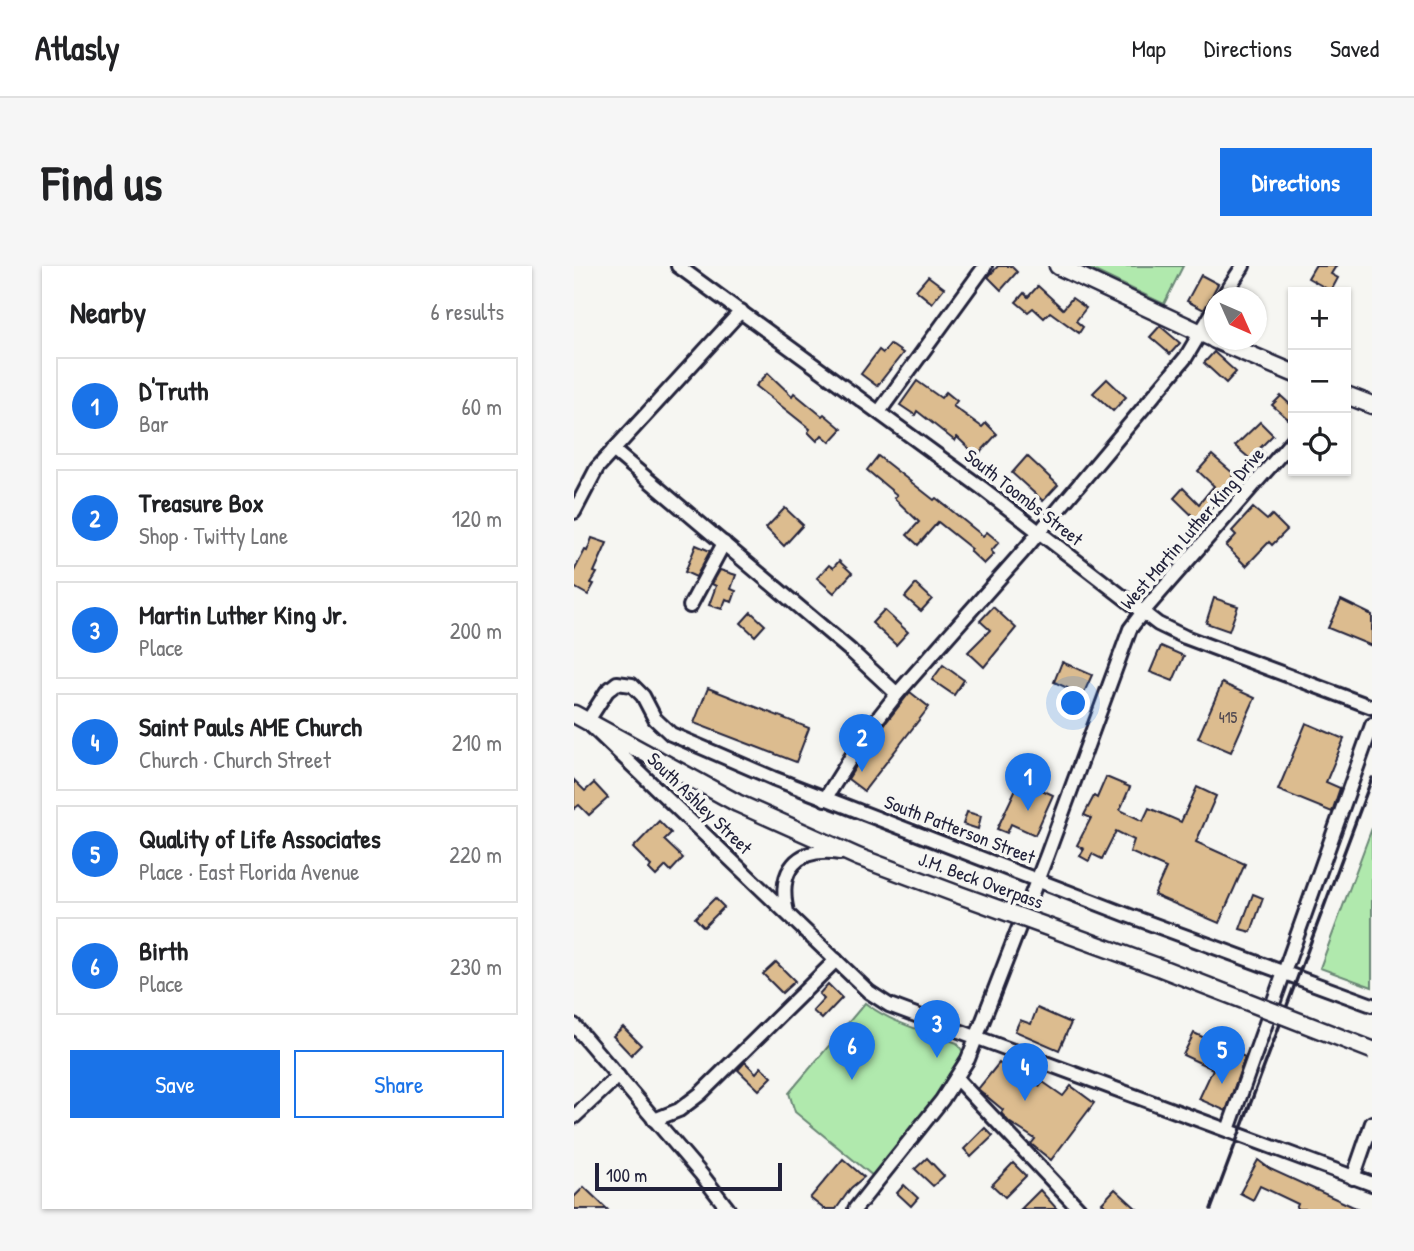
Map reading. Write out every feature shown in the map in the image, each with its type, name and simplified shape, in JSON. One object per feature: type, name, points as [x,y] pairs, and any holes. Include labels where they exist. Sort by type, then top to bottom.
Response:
[{"type":"main road","points":[[1058,266],[1204,334]]},
{"type":"main road","points":[[1240,350],[1288,371]]},
{"type":"main road","points":[[1351,397],[1372,405]]},
{"type":"main road","name":"J.M. Beck Overpass","points":[[580,718],[737,803],[858,856],[1161,968],[1372,1050]]},
{"type":"street","name":"South Toombs Street","points":[[678,266],[1040,532],[1158,624],[1185,637],[1372,707]]},
{"type":"street","points":[[878,412],[985,266]]},
{"type":"street","points":[[1230,287],[1244,266]]},
{"type":"street","points":[[574,512],[588,482],[613,450],[741,310]]},
{"type":"street","points":[[825,799],[867,732],[897,694],[1040,532],[1186,358],[1204,342]]},
{"type":"street","name":"West Martin Luther King Drive","points":[[855,1209],[942,1100],[978,1038],[1130,629],[1288,446]]},
{"type":"street","points":[[613,450],[897,694]]},
{"type":"street","points":[[690,606],[724,543]]},
{"type":"street","name":"South Patterson Street","points":[[580,718],[617,683],[632,685],[643,696],[655,719],[671,734],[825,799],[1372,1004]]},
{"type":"street","name":"South Ashley Street","points":[[580,718],[869,992],[891,1006],[1372,1184]]},
{"type":"street","points":[[1228,1130],[1372,725]]},
{"type":"street","points":[[787,912],[783,885],[786,876],[799,860],[806,855],[827,851],[858,856]]},
{"type":"street","points":[[653,1120],[679,1110],[700,1094],[836,960]]},
{"type":"street","points":[[574,1026],[728,1209]]},
{"type":"street","points":[[574,1117],[618,1076]]},
{"type":"street","points":[[956,1078],[1079,1209]]},
{"type":"street","points":[[1353,1178],[1372,1123]]},
{"type":"green space","points":[[1084,266],[1183,266],[1164,304]]},
{"type":"green space","points":[[1372,828],[1372,987],[1320,968]]},
{"type":"green space","points":[[865,1003],[897,1022],[957,1043],[963,1052],[941,1089],[873,1176],[795,1112],[789,1093]]},
{"type":"building","points":[[998,266],[1011,266],[1017,272],[1001,290],[988,277]]},
{"type":"building","points":[[1315,266],[1336,266],[1331,274],[1338,278],[1333,287],[1324,287],[1308,278]]},
{"type":"building","points":[[1201,275],[1218,284],[1216,287],[1204,287],[1204,310],[1187,301]]},
{"type":"building","points":[[928,276],[944,288],[932,303],[916,290]]},
{"type":"building","points":[[1038,286],[1063,309],[1072,298],[1086,308],[1076,321],[1083,327],[1079,333],[1050,312],[1044,318],[1033,308],[1028,312],[1016,302],[1024,293],[1028,297]]},
{"type":"building","points":[[1160,326],[1180,343],[1170,354],[1150,337]]},
{"type":"building","points":[[890,344],[903,353],[877,386],[861,374],[879,350],[883,353]]},
{"type":"building","points":[[1214,352],[1236,372],[1226,383],[1204,363]]},
{"type":"building","points":[[768,373],[792,396],[794,393],[842,429],[830,442],[822,435],[817,441],[808,432],[810,429],[756,386]]},
{"type":"building","points":[[1107,379],[1126,397],[1113,411],[1093,393]]},
{"type":"building","points":[[917,381],[941,398],[946,392],[957,401],[953,406],[982,427],[986,423],[997,434],[977,456],[957,437],[955,441],[917,411],[915,415],[900,405]]},
{"type":"building","points":[[1281,396],[1288,402],[1288,419],[1272,405]]},
{"type":"building","points":[[1260,422],[1273,435],[1259,449],[1264,453],[1255,463],[1235,446]]},
{"type":"building","points":[[1212,455],[1234,474],[1232,476],[1239,483],[1231,493],[1227,489],[1208,512],[1212,516],[1203,526],[1174,498],[1183,488],[1199,504],[1214,486],[1198,471]]},
{"type":"building","points":[[878,456],[983,536],[987,532],[999,542],[991,551],[994,554],[984,564],[970,551],[972,549],[938,522],[918,545],[907,535],[919,522],[894,498],[897,495],[867,470]]},
{"type":"building","points":[[1027,456],[1058,485],[1043,501],[1012,473]]},
{"type":"building","points":[[785,508],[803,525],[784,546],[766,528]]},
{"type":"building","points":[[1253,508],[1267,520],[1272,515],[1287,530],[1272,545],[1269,542],[1246,566],[1226,546],[1236,535],[1232,531]]},
{"type":"building","points":[[592,538],[607,543],[594,572],[597,573],[588,595],[574,587],[574,571]]},
{"type":"building","points":[[696,545],[710,551],[696,577],[685,572]]},
{"type":"building","points":[[839,561],[852,573],[834,593],[817,578],[829,565],[833,568]]},
{"type":"building","points":[[720,570],[736,575],[731,589],[736,591],[732,602],[726,599],[722,609],[709,605],[716,586],[712,584]]},
{"type":"building","points":[[916,584],[932,599],[921,611],[905,597]]},
{"type":"building","points":[[1214,598],[1238,606],[1229,631],[1206,623]]},
{"type":"building","points":[[1341,600],[1372,615],[1372,646],[1328,628]]},
{"type":"building","points":[[993,607],[1016,628],[984,667],[968,652],[990,630],[980,621]]},
{"type":"building","points":[[884,610],[908,632],[896,645],[872,623]]},
{"type":"building","points":[[751,612],[765,625],[755,636],[741,623]]},
{"type":"building","points":[[1161,646],[1184,656],[1173,681],[1150,672]]},
{"type":"building","points":[[1062,662],[1092,675],[1083,695],[1054,682]]},
{"type":"building","points":[[943,665],[964,680],[954,695],[932,680]]},
{"type":"building","points":[[1222,683],[1255,698],[1231,752],[1198,738]]},
{"type":"building","points":[[708,688],[809,728],[796,762],[694,723]]},
{"type":"building","points":[[910,692],[929,707],[864,791],[848,779],[873,739]]},
{"type":"building","points":[[1306,723],[1344,739],[1326,782],[1340,788],[1332,812],[1278,790]]},
{"type":"building","points":[[1106,777],[1130,787],[1120,810],[1143,821],[1149,808],[1181,822],[1197,787],[1216,796],[1196,842],[1245,864],[1219,923],[1154,895],[1166,868],[1130,852],[1134,840],[1116,831],[1102,859],[1092,854],[1089,861],[1080,856],[1084,849],[1077,845],[1091,818],[1084,815],[1094,796],[1097,798]]},
{"type":"building","points":[[574,780],[585,791],[594,783],[608,798],[589,815],[579,805],[574,809]]},
{"type":"building","points":[[1020,780],[1053,795],[1035,835],[1011,824],[1007,833],[997,829]]},
{"type":"building","points":[[967,812],[981,816],[978,829],[963,824]]},
{"type":"building","points":[[659,821],[671,833],[664,840],[683,858],[671,871],[666,866],[656,876],[649,869],[651,866],[633,848]]},
{"type":"building","points":[[1253,894],[1263,898],[1251,932],[1240,929]]},
{"type":"building","points":[[715,898],[724,907],[704,927],[695,918]]},
{"type":"building","points":[[776,962],[795,981],[782,993],[763,974]]},
{"type":"building","points":[[828,984],[842,998],[822,1019],[813,1011],[824,999],[819,994]]},
{"type":"building","points":[[1037,1008],[1071,1023],[1059,1050],[1015,1031],[1020,1020],[1031,1024]]},
{"type":"building","points":[[623,1027],[641,1045],[631,1055],[613,1036]]},
{"type":"building","points":[[1194,1033],[1245,1057],[1226,1111],[1199,1099],[1213,1069],[1183,1055]]},
{"type":"building","points":[[745,1062],[756,1073],[761,1067],[772,1077],[759,1090],[738,1070]]},
{"type":"building","points":[[999,1063],[1023,1081],[1026,1076],[1040,1086],[1043,1082],[1063,1096],[1071,1086],[1094,1103],[1051,1160],[1031,1144],[1035,1139],[1009,1122],[1001,1113],[1003,1110],[978,1089]]},
{"type":"building","points":[[985,1128],[993,1136],[971,1157],[964,1149]]},
{"type":"building","points":[[927,1158],[944,1176],[933,1186],[915,1169]]},
{"type":"building","points":[[843,1159],[864,1177],[851,1188],[836,1209],[824,1209],[810,1198]]},
{"type":"building","points":[[1258,1160],[1270,1169],[1358,1209],[1296,1209],[1298,1204],[1260,1186],[1253,1200],[1240,1193]]},
{"type":"building","points":[[1013,1163],[1026,1176],[1005,1197],[992,1185]]},
{"type":"building","points":[[904,1185],[918,1198],[911,1206],[897,1193]]},
{"type":"building","points":[[584,1187],[607,1209],[574,1209],[574,1197]]},
{"type":"building","points":[[1115,1189],[1137,1209],[1108,1209],[1102,1203]]},
{"type":"building","points":[[1040,1190],[1057,1209],[1021,1209]]},
{"type":"railway","points":[[1211,1209],[1372,778]]},
{"type":"place","name":"Treasure Box","points":[[862,772]]},
{"type":"place","name":"D'Truth","points":[[1028,811]]},
{"type":"place","name":"Martin Luther King Jr.","points":[[937,1058]]},
{"type":"place","name":"Birth","points":[[852,1080]]},
{"type":"place","name":"Quality of Life Associates","points":[[1222,1084]]},
{"type":"place","name":"Saint Pauls AME Church","points":[[1025,1101]]}]
